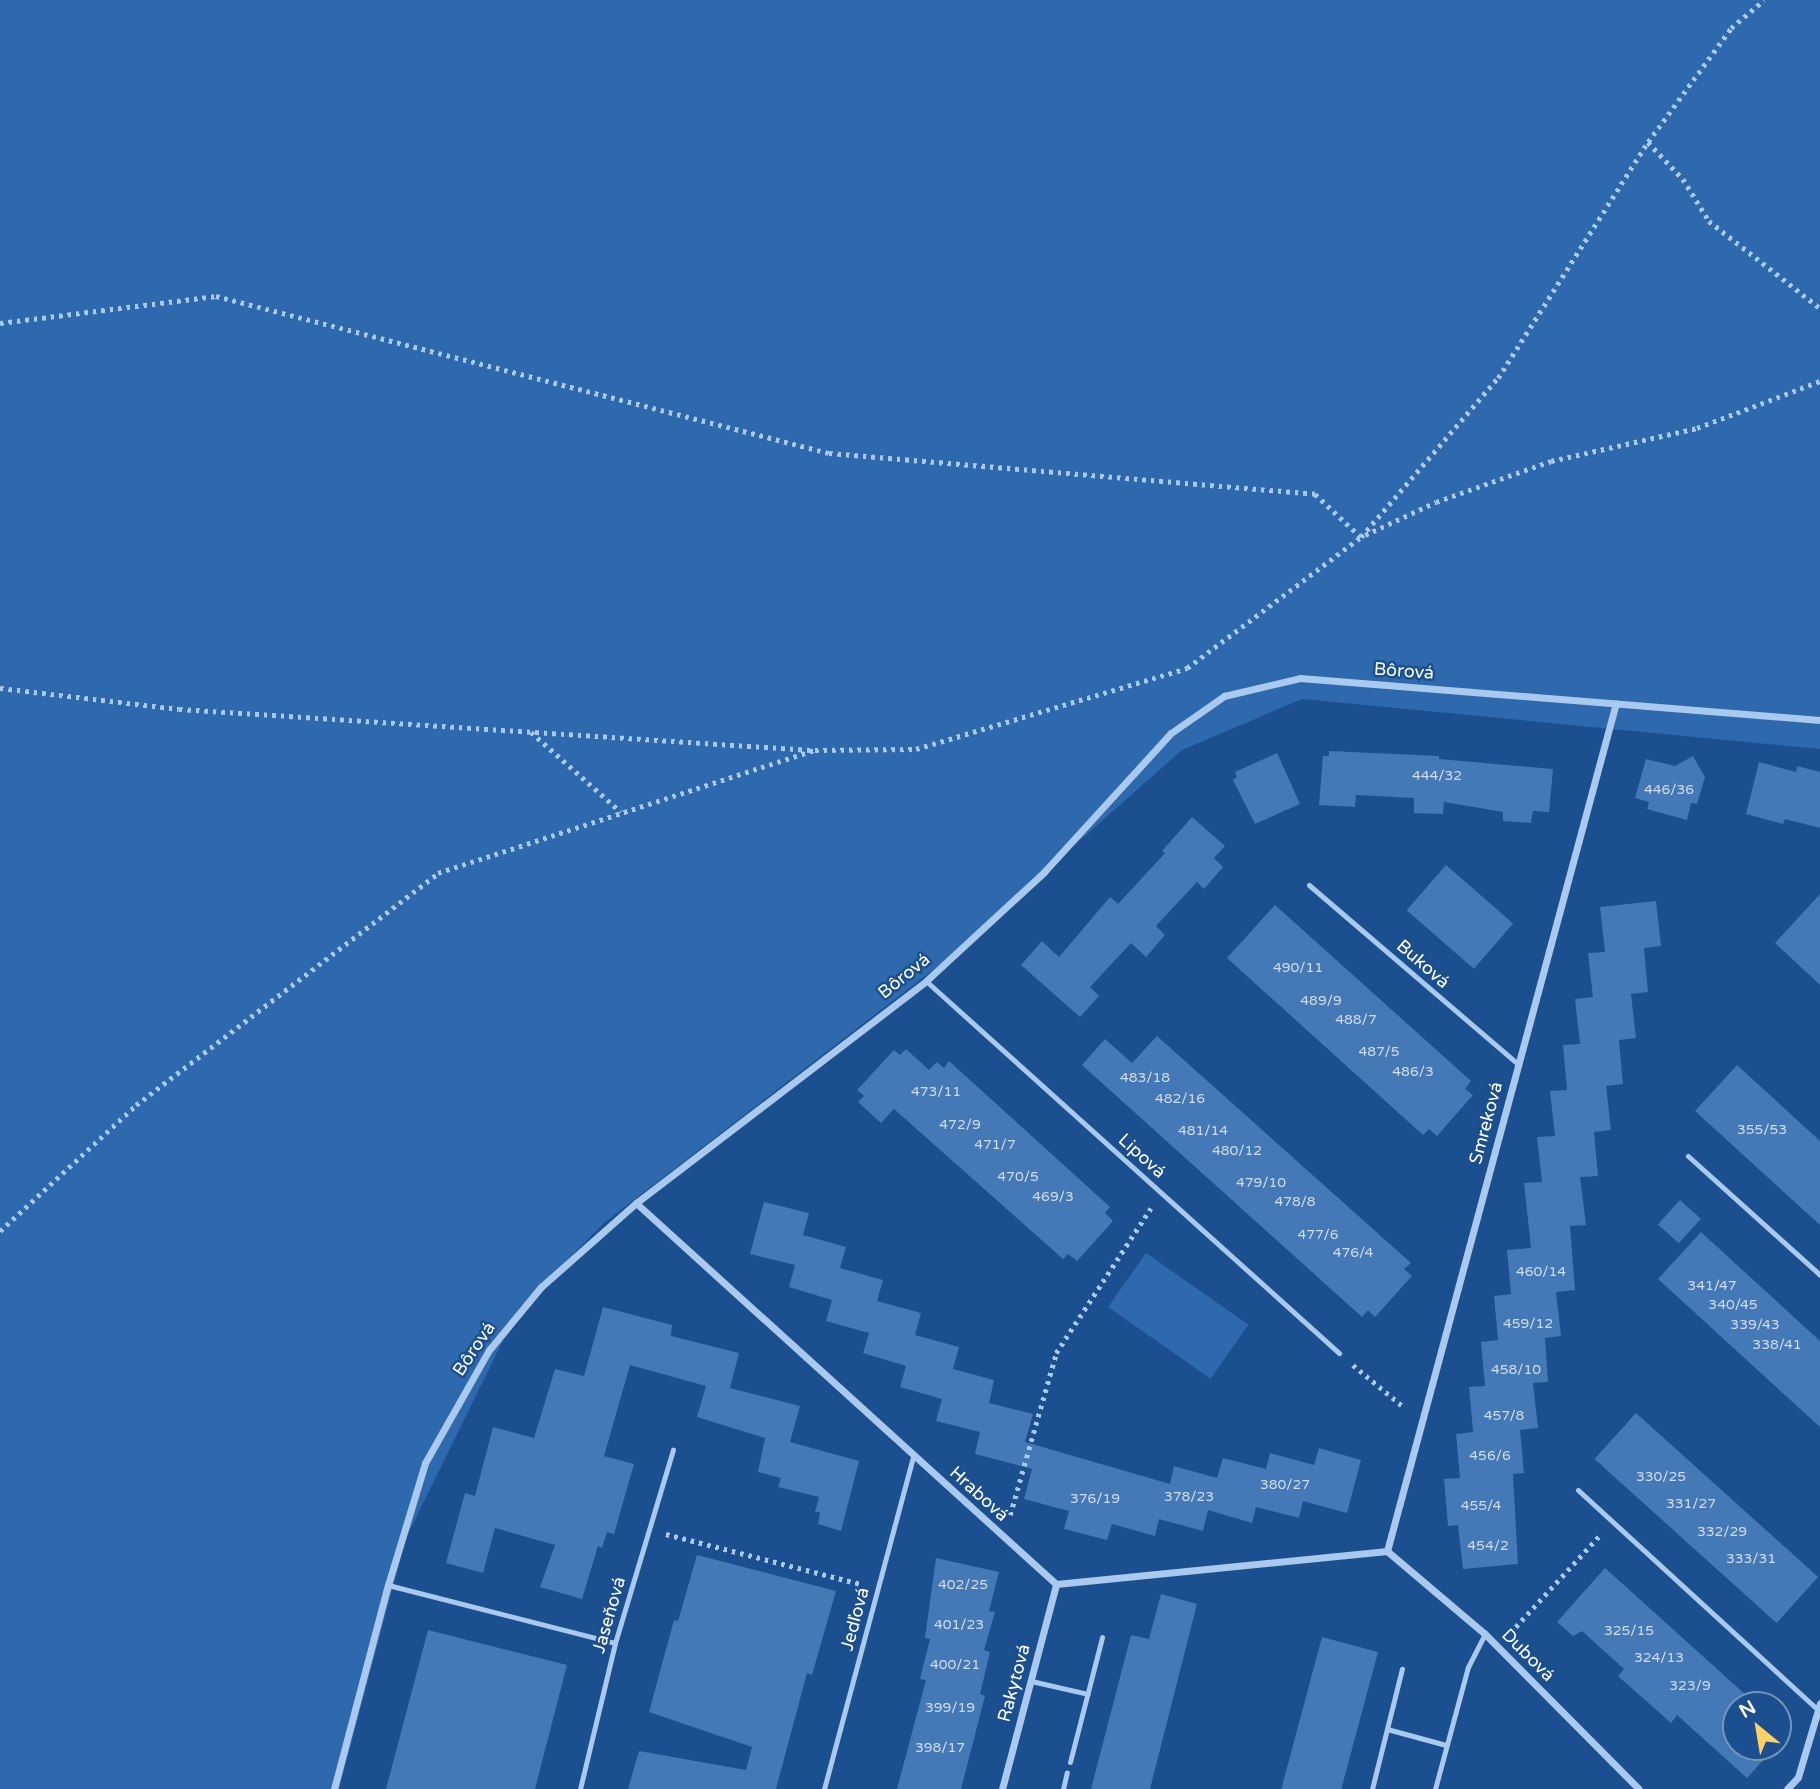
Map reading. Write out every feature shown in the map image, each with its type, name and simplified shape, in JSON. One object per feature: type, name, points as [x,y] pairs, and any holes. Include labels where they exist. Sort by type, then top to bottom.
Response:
[{"type":"street","name":"Bôrová","points":[[334,1789],[388,1585],[425,1463],[489,1350],[541,1287],[636,1203],[926,981],[1044,872],[1171,733],[1224,696],[1300,678],[1820,720]]},
{"type":"street","name":"Smreková","points":[[1387,1551],[1616,703]]},
{"type":"street","name":"Hrabová","points":[[636,1203],[1056,1584]]},
{"type":"street","points":[[1056,1584],[1387,1551]]},
{"type":"street","name":"Dubová","points":[[1387,1551],[1485,1634],[1639,1789]]},
{"type":"street","name":"Rakytová","points":[[1002,1789],[1056,1584]]},
{"type":"street","points":[[1787,1789],[1798,1777],[1819,1707]]},
{"type":"lane","name":"Buková","points":[[1309,885],[1518,1064]]},
{"type":"lane","name":"Lipová","points":[[926,981],[1339,1353]]},
{"type":"lane","points":[[1688,1156],[1820,1275]]},
{"type":"lane","name":"Jaseňová","points":[[580,1789],[615,1643],[673,1450]]},
{"type":"lane","name":"Jedľová","points":[[824,1789],[914,1456]]},
{"type":"lane","points":[[1578,1490],[1819,1707]]},
{"type":"lane","points":[[388,1585],[615,1643]]},
{"type":"lane","points":[[1434,1789],[1468,1667],[1485,1634]]},
{"type":"lane","points":[[1070,1762],[1102,1637]]},
{"type":"lane","points":[[1372,1789],[1402,1669]]},
{"type":"lane","points":[[1031,1681],[1088,1694]]},
{"type":"lane","points":[[1387,1729],[1446,1745]]},
{"type":"lane","points":[[1063,1789],[1067,1772]]},
{"type":"path","points":[[1361,537],[1498,378],[1648,142],[1731,28],[1763,0]]},
{"type":"path","points":[[1648,142],[1683,179],[1709,222],[1820,308]]},
{"type":"path","points":[[0,323],[216,296],[829,453],[1315,494],[1361,537]]},
{"type":"path","points":[[0,688],[179,709],[815,750],[916,749],[1187,668],[1361,537],[1436,502],[1551,461],[1698,428],[1820,381]]},
{"type":"path","points":[[531,731],[621,812]]},
{"type":"path","points":[[0,1231],[136,1105],[438,873],[815,750]]},
{"type":"path","points":[[1004,1538],[1056,1353],[1161,1193]]},
{"type":"path","points":[[1339,1353],[1422,1422]]},
{"type":"path","points":[[1498,1647],[1613,1521]]},
{"type":"path","points":[[649,1530],[878,1588]]},
{"type":"shaded area","points":[[0,0],[1820,0],[1820,749],[1302,699],[1182,750],[937,967],[605,1222],[519,1308],[406,1538],[339,1789],[0,1789]]},
{"type":"shaded area","points":[[1146,1253],[1248,1325],[1211,1379],[1108,1307]]},
{"type":"building","points":[[1329,751],[1439,756],[1439,759],[1553,769],[1549,812],[1533,811],[1531,823],[1503,821],[1503,812],[1444,802],[1443,814],[1414,813],[1414,798],[1356,795],[1355,807],[1319,805],[1323,756],[1329,756]]},
{"type":"building","points":[[1277,753],[1300,804],[1255,824],[1233,780],[1237,777],[1235,772]]},
{"type":"building","points":[[1693,756],[1705,777],[1697,804],[1691,803],[1687,820],[1647,809],[1649,802],[1635,798],[1646,759],[1675,766]]},
{"type":"building","points":[[1759,762],[1796,772],[1797,766],[1820,772],[1820,828],[1785,819],[1783,824],[1746,814]]},
{"type":"building","points":[[1192,817],[1225,846],[1214,858],[1223,867],[1204,889],[1197,882],[1156,926],[1165,935],[1146,957],[1131,943],[1090,987],[1099,996],[1080,1017],[1021,965],[1042,941],[1059,957],[1110,897],[1118,904],[1165,853],[1162,851]]},
{"type":"building","points":[[1446,865],[1513,923],[1474,969],[1407,910]]},
{"type":"building","points":[[1820,894],[1820,985],[1775,943]]},
{"type":"building","points":[[1656,901],[1661,946],[1644,948],[1648,992],[1631,994],[1636,1038],[1619,1040],[1623,1084],[1606,1086],[1611,1130],[1594,1132],[1598,1176],[1580,1177],[1586,1225],[1570,1226],[1575,1290],[1556,1292],[1561,1336],[1545,1338],[1548,1382],[1533,1383],[1538,1428],[1520,1430],[1524,1473],[1513,1474],[1518,1564],[1463,1569],[1458,1525],[1448,1526],[1444,1479],[1460,1478],[1456,1434],[1473,1432],[1469,1387],[1485,1386],[1481,1342],[1498,1340],[1494,1296],[1511,1294],[1507,1250],[1531,1248],[1524,1183],[1542,1182],[1537,1137],[1555,1136],[1550,1091],[1567,1090],[1563,1045],[1580,1044],[1575,999],[1593,997],[1588,953],[1605,952],[1600,907]]},
{"type":"building","points":[[1275,905],[1471,1081],[1465,1089],[1473,1095],[1437,1136],[1429,1129],[1423,1135],[1227,958]]},
{"type":"building","points":[[1157,1036],[1411,1263],[1404,1269],[1412,1276],[1375,1317],[1368,1310],[1362,1317],[1082,1065],[1105,1039],[1132,1063]]},
{"type":"building","points":[[906,1049],[929,1070],[937,1062],[944,1068],[949,1061],[1110,1207],[1105,1213],[1113,1221],[1077,1261],[1068,1254],[1063,1259],[894,1109],[881,1123],[858,1102],[864,1096],[857,1090],[894,1050],[900,1055]]},
{"type":"building","points":[[1737,1065],[1820,1141],[1820,1225],[1695,1111]]},
{"type":"building","points":[[1680,1200],[1701,1219],[1679,1243],[1658,1225]]},
{"type":"building","points":[[764,1202],[809,1213],[803,1235],[846,1247],[840,1268],[883,1280],[877,1301],[921,1313],[915,1335],[959,1347],[953,1369],[994,1380],[989,1403],[1033,1414],[1025,1442],[1170,1484],[1174,1466],[1217,1478],[1223,1458],[1266,1469],[1270,1453],[1314,1465],[1319,1448],[1361,1460],[1347,1513],[1303,1501],[1299,1518],[1256,1507],[1252,1523],[1208,1510],[1203,1531],[1159,1519],[1155,1536],[1112,1524],[1107,1540],[1064,1529],[1069,1511],[1024,1499],[1032,1469],[975,1454],[980,1432],[936,1421],[942,1399],[900,1387],[906,1366],[863,1353],[869,1333],[826,1321],[832,1300],[789,1287],[795,1265],[750,1254]]},
{"type":"building","points":[[1701,1232],[1820,1341],[1820,1427],[1658,1279]]},
{"type":"building","points":[[603,1307],[672,1325],[671,1336],[739,1353],[730,1388],[800,1406],[790,1442],[859,1461],[841,1531],[818,1524],[820,1512],[815,1512],[819,1497],[778,1487],[781,1478],[758,1472],[765,1438],[697,1417],[706,1386],[630,1365],[604,1456],[634,1464],[614,1534],[607,1532],[602,1548],[598,1546],[582,1599],[540,1587],[555,1545],[495,1528],[483,1573],[446,1563],[465,1493],[475,1496],[493,1427],[534,1438],[555,1369],[584,1376]]},
{"type":"building","points":[[1636,1413],[1818,1577],[1777,1623],[1595,1459]]},
{"type":"building","points":[[697,1555],[836,1591],[812,1675],[807,1673],[776,1789],[628,1789],[639,1751],[746,1770],[752,1747],[649,1712],[674,1620],[678,1621]]},
{"type":"building","points":[[936,1558],[999,1572],[989,1611],[995,1612],[984,1650],[990,1652],[980,1694],[985,1696],[961,1789],[897,1789],[926,1680],[920,1679],[930,1639],[925,1638]]},
{"type":"building","points":[[1605,1568],[1741,1691],[1722,1691],[1722,1756],[1677,1715],[1671,1723],[1618,1676],[1624,1669],[1582,1631],[1573,1636],[1557,1622]]},
{"type":"building","points":[[1161,1594],[1197,1604],[1150,1789],[1091,1789],[1131,1635],[1149,1639]]},
{"type":"building","points":[[428,1630],[567,1665],[535,1789],[386,1789]]},
{"type":"building","points":[[1322,1637],[1378,1652],[1341,1789],[1281,1789]]},
{"type":"building","points":[[1728,1761],[1762,1761],[1747,1778]]}]
